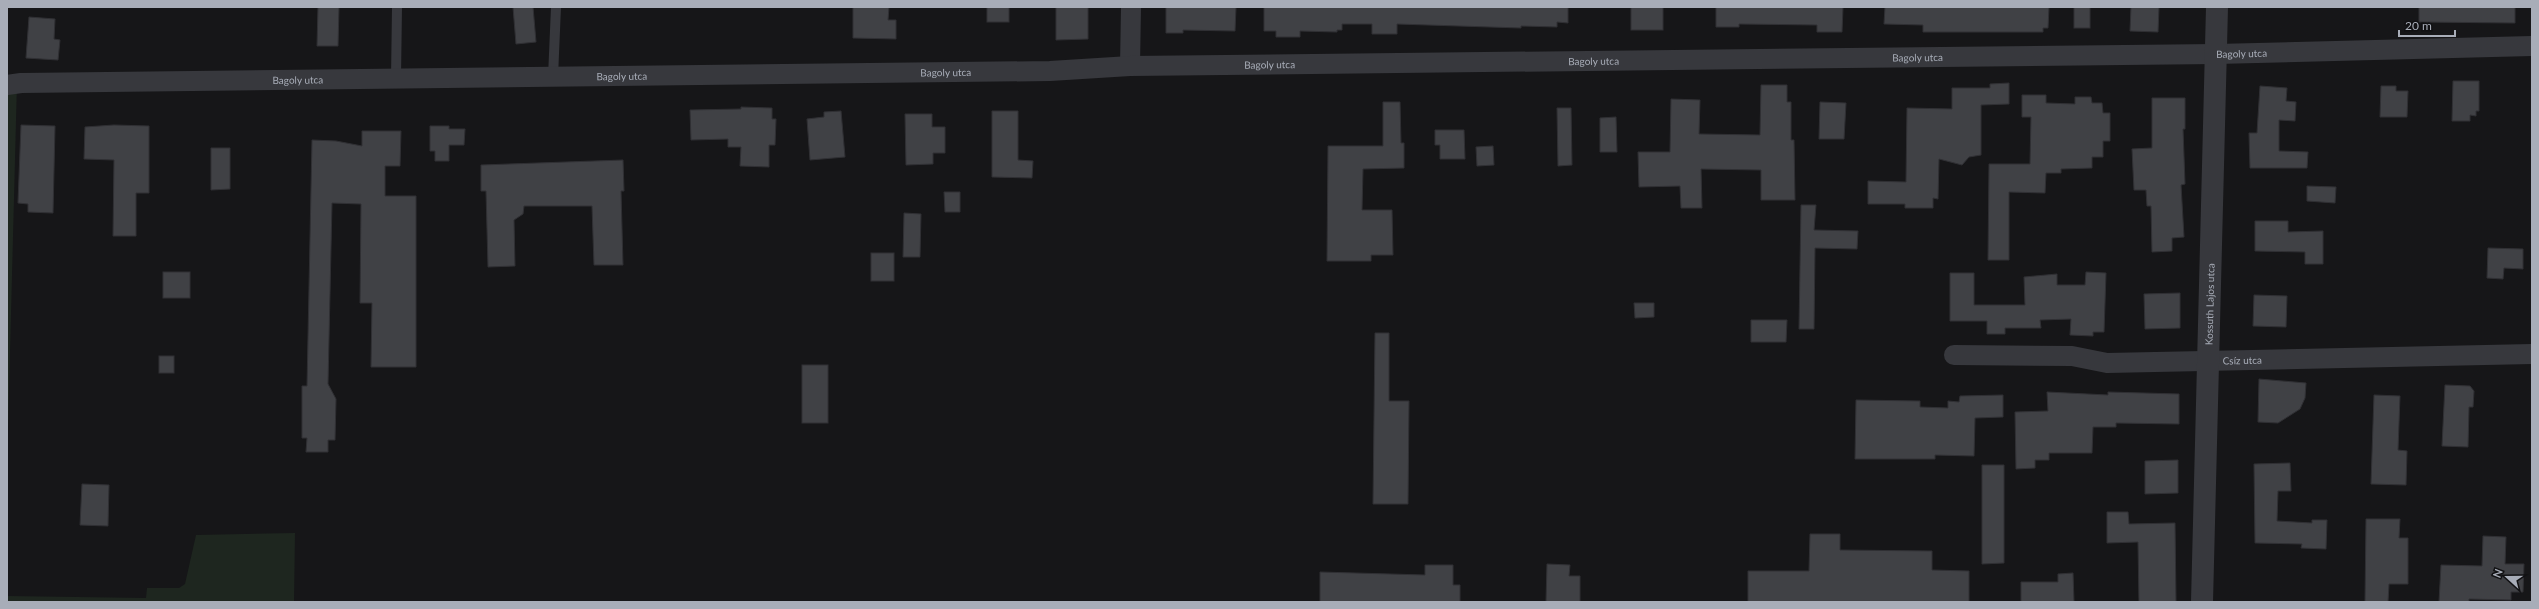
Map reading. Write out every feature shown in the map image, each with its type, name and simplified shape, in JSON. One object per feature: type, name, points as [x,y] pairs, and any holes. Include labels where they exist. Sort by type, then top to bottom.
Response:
[{"type":"street","points":[[1130,66],[1131,7]]},
{"type":"street","name":"Kossuth Lajos utca","points":[[2202,602],[2217,7]]},
{"type":"street","name":"Bagoly utca","points":[[7,85],[21,83],[1050,71],[1130,66],[2216,54],[2532,46]]},
{"type":"street","name":"Csíz utca","points":[[1954,355],[2072,356],[2106,364],[2208,360],[2532,354]]},
{"type":"lane","points":[[396,78],[397,7]]},
{"type":"lane","points":[[554,77],[556,7]]},
{"type":"shaded area","points":[[7,81],[17,82],[7,469]]},
{"type":"shaded area","points":[[295,533],[294,602],[7,602],[7,596],[146,598],[147,588],[179,588],[185,584],[196,535]]},
{"type":"building","points":[[318,7],[339,7],[338,46],[317,46]]},
{"type":"building","points":[[513,7],[533,7],[536,42],[516,44]]},
{"type":"building","points":[[853,7],[889,7],[888,20],[896,20],[896,39],[853,38]]},
{"type":"building","points":[[987,7],[1009,7],[1009,22],[987,22]]},
{"type":"building","points":[[1056,7],[1088,7],[1088,39],[1056,40]]},
{"type":"building","points":[[1166,7],[1236,7],[1235,31],[1183,30],[1183,33],[1166,33]]},
{"type":"building","points":[[1264,7],[1568,7],[1568,23],[1557,22],[1557,27],[1521,26],[1521,28],[1397,24],[1397,34],[1372,34],[1372,24],[1342,24],[1342,30],[1337,30],[1337,32],[1300,31],[1300,37],[1276,37],[1276,31],[1264,31]]},
{"type":"building","points":[[1631,7],[1663,7],[1663,30],[1631,30]]},
{"type":"building","points":[[1716,7],[1843,7],[1842,32],[1817,32],[1817,25],[1739,24],[1739,27],[1716,27]]},
{"type":"building","points":[[1885,7],[2049,7],[2048,28],[2043,28],[2043,32],[1923,32],[1923,25],[1884,24]]},
{"type":"building","points":[[2074,7],[2090,7],[2090,28],[2074,28]]},
{"type":"building","points":[[2131,7],[2159,7],[2158,32],[2130,31]]},
{"type":"building","points":[[2419,7],[2515,7],[2515,23],[2419,22]]},
{"type":"building","points":[[29,17],[55,19],[54,39],[60,40],[58,60],[26,58]]},
{"type":"building","points":[[2453,81],[2479,81],[2479,111],[2476,111],[2476,116],[2470,115],[2470,121],[2452,121]]},
{"type":"building","points":[[2009,83],[2009,104],[1981,105],[1981,155],[1969,157],[1962,165],[1939,159],[1938,199],[1933,198],[1933,208],[1905,208],[1905,204],[1868,204],[1868,181],[1906,182],[1907,108],[1952,109],[1952,88],[1990,88],[1990,84]]},
{"type":"building","points":[[1761,85],[1787,85],[1787,102],[1791,102],[1791,140],[1794,140],[1795,200],[1761,200],[1761,170],[1701,169],[1702,208],[1681,208],[1680,186],[1639,187],[1638,152],[1670,152],[1671,99],[1700,100],[1699,134],[1760,135]]},
{"type":"building","points":[[2260,86],[2287,88],[2286,101],[2296,102],[2295,121],[2279,120],[2279,151],[2308,152],[2307,168],[2250,168],[2249,133],[2257,133]]},
{"type":"building","points":[[2381,86],[2396,86],[2396,91],[2408,91],[2407,117],[2380,117]]},
{"type":"building","points":[[2022,95],[2046,95],[2046,103],[2075,104],[2075,97],[2091,97],[2092,103],[2102,103],[2103,113],[2110,113],[2110,141],[2103,141],[2103,157],[2092,157],[2092,168],[2061,169],[2061,173],[2046,173],[2045,193],[2009,192],[2009,260],[1988,260],[1989,164],[2030,164],[2031,117],[2022,117]]},
{"type":"building","points":[[2152,98],[2185,98],[2185,129],[2183,129],[2185,184],[2181,185],[2184,237],[2172,238],[2172,251],[2152,252],[2151,206],[2147,206],[2146,190],[2134,190],[2132,149],[2152,148]]},
{"type":"building","points":[[1383,102],[1400,102],[1401,143],[1404,143],[1404,168],[1363,169],[1362,210],[1392,210],[1393,255],[1371,255],[1371,261],[1327,261],[1328,146],[1383,146]]},
{"type":"building","points":[[1820,102],[1846,103],[1844,139],[1819,139]]},
{"type":"building","points":[[741,107],[772,108],[772,119],[776,119],[775,145],[769,145],[769,167],[740,166],[741,147],[728,147],[728,139],[691,140],[690,110],[741,109]]},
{"type":"building","points":[[1557,108],[1571,108],[1572,165],[1558,166]]},
{"type":"building","points":[[841,111],[845,157],[810,160],[807,119],[824,117],[824,112]]},
{"type":"building","points":[[992,111],[1018,111],[1018,160],[1033,161],[1032,178],[992,177]]},
{"type":"building","points":[[905,114],[932,114],[932,127],[945,127],[945,153],[933,153],[933,164],[906,165]]},
{"type":"building","points":[[1616,117],[1617,152],[1600,152],[1600,118]]},
{"type":"building","points":[[21,125],[55,126],[53,213],[28,212],[28,204],[18,203]]},
{"type":"building","points":[[114,125],[149,126],[149,193],[136,193],[136,236],[113,236],[114,160],[84,159],[85,127]]},
{"type":"building","points":[[430,126],[449,126],[449,129],[465,129],[464,145],[449,145],[449,161],[435,161],[435,151],[430,151]]},
{"type":"building","points":[[1435,130],[1464,130],[1465,159],[1440,159],[1440,145],[1435,145]]},
{"type":"building","points":[[362,131],[401,131],[400,166],[385,166],[385,196],[416,196],[416,367],[371,367],[372,303],[360,303],[361,204],[332,203],[328,384],[336,399],[335,440],[328,440],[328,452],[306,452],[307,438],[302,438],[302,386],[307,386],[312,140],[336,141],[362,146]]},
{"type":"building","points":[[1493,146],[1494,165],[1477,166],[1476,147]]},
{"type":"building","points":[[211,148],[230,148],[230,189],[211,190]]},
{"type":"building","points":[[623,160],[624,191],[621,191],[623,265],[594,265],[592,206],[524,206],[523,214],[514,220],[515,266],[488,267],[486,191],[481,191],[481,165]]},
{"type":"building","points":[[2307,186],[2336,187],[2335,203],[2307,201]]},
{"type":"building","points":[[944,192],[960,192],[960,212],[945,212]]},
{"type":"building","points":[[1801,205],[1816,205],[1814,230],[1858,231],[1857,249],[1815,248],[1814,329],[1799,329]]},
{"type":"building","points":[[904,213],[921,214],[920,257],[903,257]]},
{"type":"building","points":[[2255,221],[2288,221],[2288,232],[2323,231],[2323,264],[2305,264],[2305,252],[2255,251]]},
{"type":"building","points":[[2488,248],[2523,249],[2523,269],[2504,268],[2503,279],[2487,278]]},
{"type":"building","points":[[871,253],[894,253],[894,281],[871,281]]},
{"type":"building","points":[[163,272],[190,272],[190,298],[163,298]]},
{"type":"building","points":[[2086,272],[2106,273],[2104,332],[2093,332],[2093,336],[2070,335],[2071,319],[2040,320],[2041,328],[2005,328],[2005,334],[1987,334],[1987,321],[1950,321],[1950,273],[1974,273],[1974,305],[2025,305],[2024,277],[2057,274],[2057,285],[2085,285]]},
{"type":"building","points":[[2180,293],[2180,328],[2145,329],[2144,294]]},
{"type":"building","points":[[2254,295],[2287,296],[2286,327],[2253,326]]},
{"type":"building","points":[[1634,303],[1654,303],[1654,317],[1635,318]]},
{"type":"building","points":[[1751,320],[1787,320],[1786,342],[1751,342]]},
{"type":"building","points":[[1375,333],[1389,333],[1389,401],[1409,401],[1408,504],[1373,504]]},
{"type":"building","points":[[159,356],[174,356],[174,373],[159,373]]},
{"type":"building","points":[[802,365],[828,365],[828,423],[802,423]]},
{"type":"building","points":[[2259,379],[2306,383],[2305,398],[2300,409],[2278,423],[2258,422]]},
{"type":"building","points":[[2445,385],[2470,386],[2474,391],[2473,407],[2469,407],[2468,447],[2442,446]]},
{"type":"building","points":[[2047,392],[2108,395],[2108,392],[2179,394],[2179,424],[2116,423],[2116,427],[2093,427],[2092,453],[2049,453],[2049,460],[2035,460],[2035,468],[2016,469],[2015,412],[2048,411]]},
{"type":"building","points":[[2003,395],[2003,417],[1975,418],[1974,456],[1935,455],[1935,459],[1855,459],[1856,400],[1920,401],[1920,407],[1948,408],[1948,401],[1959,402],[1960,396]]},
{"type":"building","points":[[2374,395],[2400,396],[2398,450],[2407,451],[2406,485],[2371,484]]},
{"type":"building","points":[[2178,460],[2178,493],[2145,494],[2145,461]]},
{"type":"building","points":[[2290,463],[2291,491],[2278,491],[2277,521],[2312,523],[2312,520],[2327,520],[2326,549],[2301,548],[2302,544],[2255,543],[2254,464]]},
{"type":"building","points":[[1982,465],[2004,465],[2004,563],[1982,564]]},
{"type":"building","points":[[82,484],[109,485],[108,526],[80,525]]},
{"type":"building","points":[[2107,512],[2128,512],[2129,524],[2175,523],[2176,602],[2139,602],[2138,542],[2107,543]]},
{"type":"building","points":[[2366,519],[2400,519],[2399,538],[2408,538],[2408,584],[2389,584],[2388,602],[2365,602]]},
{"type":"building","points":[[1810,534],[1840,534],[1840,550],[1932,551],[1932,570],[1969,571],[1969,602],[1748,602],[1748,571],[1809,571]]},
{"type":"building","points":[[2483,536],[2506,537],[2505,564],[2524,564],[2523,592],[2511,592],[2511,600],[2469,599],[2469,602],[2439,602],[2441,565],[2482,566]]},
{"type":"building","points":[[1547,564],[1570,565],[1569,576],[1580,576],[1580,602],[1546,602]]},
{"type":"building","points":[[1425,565],[1453,565],[1453,585],[1460,585],[1460,602],[1320,602],[1320,572],[1425,575]]},
{"type":"building","points":[[2073,573],[2074,602],[2021,602],[2021,582],[2058,582],[2058,574]]}]
